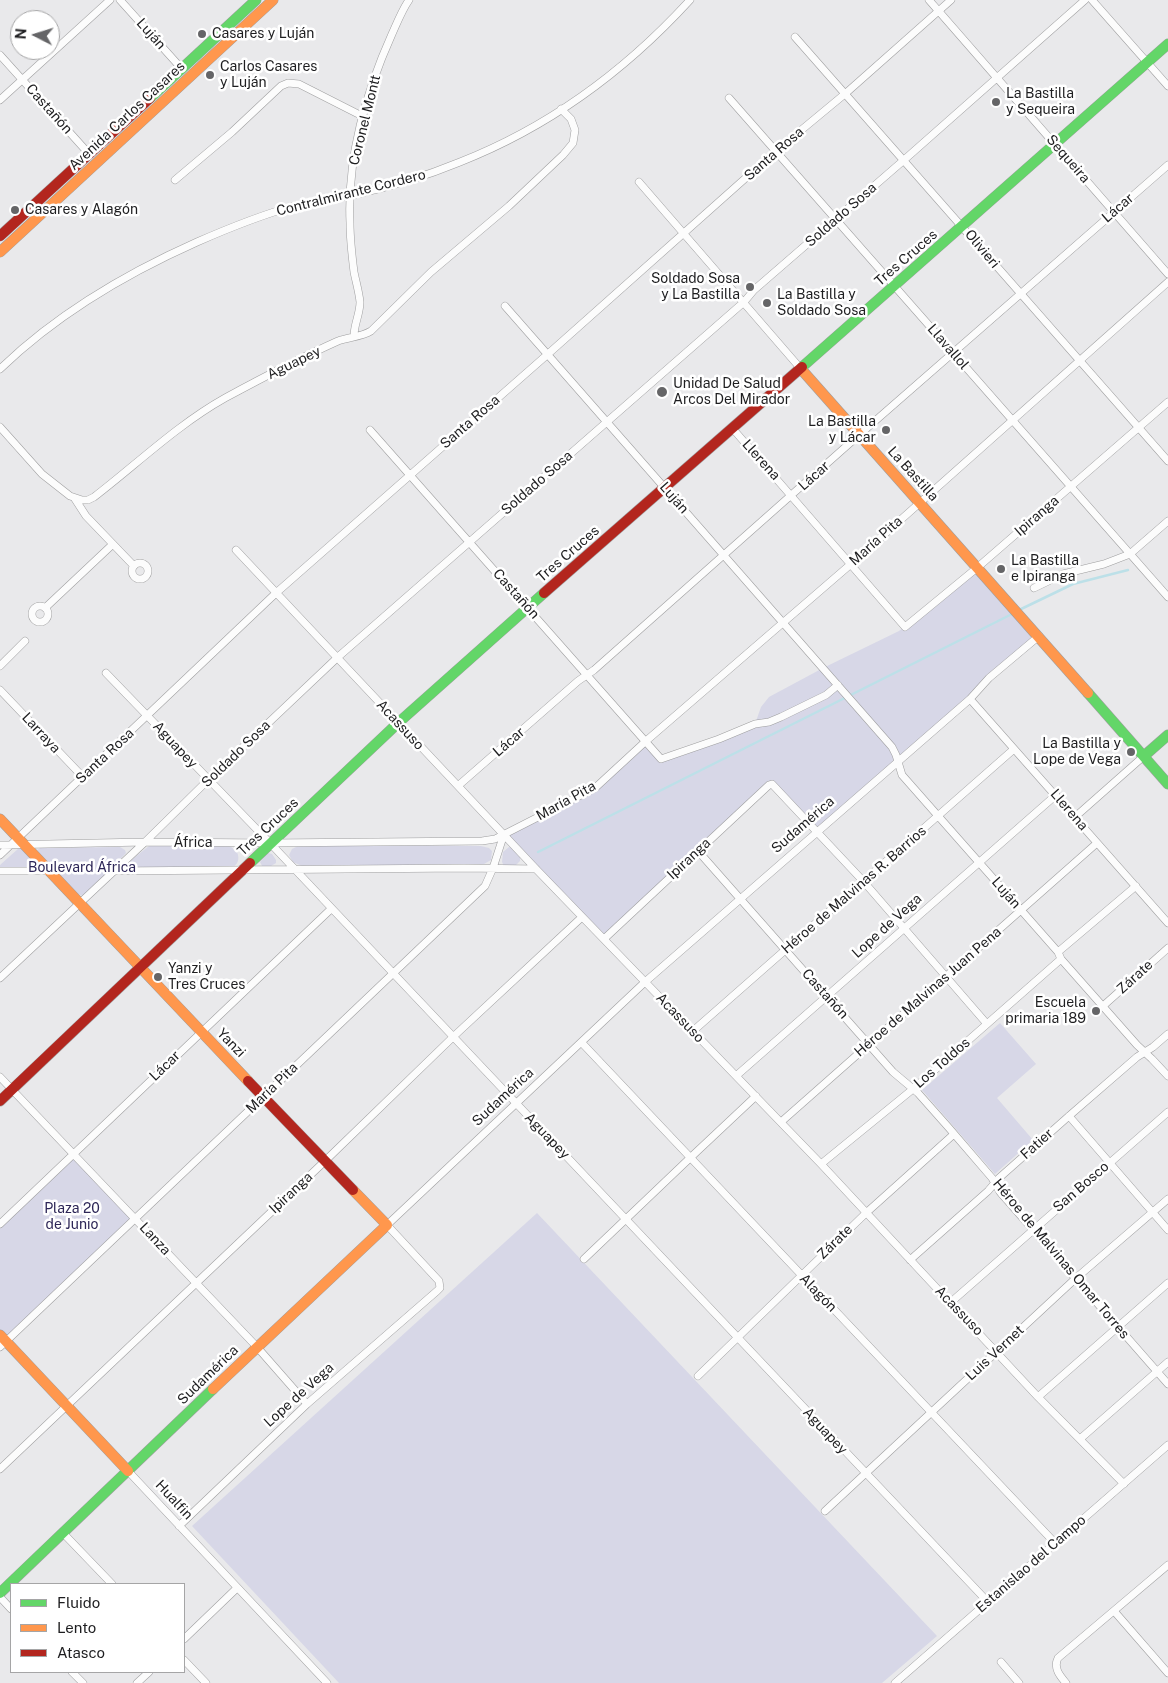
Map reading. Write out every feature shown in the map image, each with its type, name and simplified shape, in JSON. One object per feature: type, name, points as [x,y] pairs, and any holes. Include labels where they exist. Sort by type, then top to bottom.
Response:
[{"type":"street","points":[[0,100],[110,0]]},
{"type":"street","name":"Luján","points":[[120,0],[182,69]]},
{"type":"street","name":"Avenida Carlos Casares","points":[[0,236],[256,0]]},
{"type":"street","name":"Avenida Carlos Casares","points":[[0,252],[273,0]]},
{"type":"street","name":"Coronel Montt","points":[[354,336],[360,298],[351,254],[350,195],[356,147],[376,74],[385,49],[409,0]]},
{"type":"street","name":"Contralmirante Cordero","points":[[0,369],[36,336],[77,306],[147,266],[218,233],[295,206],[350,195],[409,180],[461,162],[526,130],[600,84],[623,66],[651,41],[690,0]]},
{"type":"street","name":"Sequeira","points":[[928,0],[1168,274]]},
{"type":"street","name":"Santa Rosa","points":[[0,855],[17,842],[276,593],[776,151],[846,94],[951,0]]},
{"type":"street","name":"Soldado Sosa","points":[[0,978],[338,657],[744,302],[754,290],[1085,0]]},
{"type":"street","points":[[1092,0],[1168,86]]},
{"type":"street","name":"Olivieri","points":[[796,37],[1168,461]]},
{"type":"street","name":"Tres Cruces","points":[[0,1101],[398,723],[527,607],[666,488],[1168,44]]},
{"type":"street","name":"Castañón","points":[[0,55],[97,163]]},
{"type":"street","points":[[175,180],[232,132],[281,86],[288,83],[299,84],[364,116]]},
{"type":"street","name":"Llavallol","points":[[729,98],[1168,597]]},
{"type":"street","name":"Aguapey","points":[[75,499],[88,500],[94,497],[162,441],[224,399],[301,358],[371,331],[431,272],[509,206],[563,155],[573,143],[575,130],[571,119],[561,109]]},
{"type":"street","name":"Lácar","points":[[459,785],[1168,165]]},
{"type":"street","name":"La Bastilla","points":[[639,182],[801,369],[1168,784]]},
{"type":"street","name":"María Pita","points":[[2,1341],[135,1218],[485,886],[504,834],[588,792],[851,564],[1168,282]]},
{"type":"street","name":"Luján","points":[[505,306],[892,747],[902,775],[1022,910],[1137,1045],[1168,1076]]},
{"type":"street","name":"Ipiranga","points":[[905,628],[1168,402]]},
{"type":"street","points":[[0,427],[42,474],[75,499],[86,516],[134,566]]},
{"type":"street","name":"Llerena","points":[[733,429],[905,628]]},
{"type":"street","name":"Castañón","points":[[370,430],[661,759],[755,724],[781,717],[840,688]]},
{"type":"street","points":[[1034,588],[1063,574],[1104,564],[1130,554],[1168,521]]},
{"type":"street","points":[[45,608],[113,544]]},
{"type":"street","name":"Acassuso","points":[[236,550],[536,869],[781,1122],[1038,1397],[1124,1484]]},
{"type":"street","name":"Sudamérica","points":[[10,1583],[257,1347],[645,982],[970,699],[989,678],[1039,636]]},
{"type":"street","points":[[0,666],[25,641]]},
{"type":"street","name":"Aguapey","points":[[106,673],[296,870],[987,1601]]},
{"type":"street","name":"Larraya","points":[[0,690],[83,777]]},
{"type":"street","name":"Llerena","points":[[970,699],[1168,922]]},
{"type":"street","points":[[1075,817],[1168,735]]},
{"type":"street","name":"Héroe de Malvinas R. Barrios","points":[[693,1031],[1014,749]]},
{"type":"street","name":"Ipiranga","points":[[604,939],[769,785],[776,786],[816,832]]},
{"type":"street","name":"Lope de Vega","points":[[736,1076],[1056,795]]},
{"type":"street","name":"Yanzi","points":[[0,818],[17,842],[49,871],[387,1225],[439,1281],[440,1288]]},
{"type":"street","points":[[816,832],[864,882],[987,1024]]},
{"type":"street","name":"África","points":[[0,845],[17,842],[270,843],[482,841],[495,839],[504,834]]},
{"type":"street","name":"Héroe de Malvinas Juan Pena","points":[[781,1122],[1098,843]]},
{"type":"street","name":"Castañón","points":[[698,851],[893,1072],[913,1089],[954,1134]]},
{"type":"street","name":"África","points":[[114,871],[536,869]]},
{"type":"street","points":[[0,871],[49,871]]},
{"type":"street","name":"Los Toldos","points":[[821,1164],[913,1089],[987,1024],[1136,886]]},
{"type":"street","name":"Lácar","points":[[0,1224],[331,909]]},
{"type":"street","name":"Ipiranga","points":[[0,1469],[453,1037],[582,917]]},
{"type":"street","name":"Zárate","points":[[1103,1006],[1168,948]]},
{"type":"street","name":"Fatier","points":[[910,1260],[1069,1116],[1137,1057],[1153,1047],[1168,1034]]},
{"type":"street","name":"Alagón","points":[[582,1043],[1055,1543]]},
{"type":"street","name":"Lanza","points":[[0,1077],[257,1347],[307,1404]]},
{"type":"street","points":[[584,1260],[756,1096]]},
{"type":"street","name":"San Bosco","points":[[950,1303],[1032,1229],[1168,1112]]},
{"type":"street","points":[[1069,1116],[1168,1230]]},
{"type":"street","name":"Zárate","points":[[698,1376],[866,1213],[954,1134]]},
{"type":"street","name":"Héroe de Malvinas Omar Torres","points":[[954,1134],[992,1178],[1000,1192],[1168,1384]]},
{"type":"street","name":"Luis Vernet","points":[[824,1511],[1075,1279],[1168,1199]]},
{"type":"street","points":[[1038,1397],[1168,1283]]},
{"type":"street","name":"Lope de Vega","points":[[179,1526],[307,1404],[433,1297],[440,1288]]},
{"type":"street","name":"Hualfin","points":[[2,1341],[128,1471],[327,1683]]},
{"type":"street","points":[[1080,1439],[1168,1362]]},
{"type":"street","name":"Estanislao del Campo","points":[[895,1683],[1168,1445]]},
{"type":"street","points":[[63,1533],[111,1583]]},
{"type":"street","points":[[1066,1683],[1057,1671],[1056,1662],[1058,1658],[1168,1564]]},
{"type":"street","name":"Sudamérica","points":[[0,1593],[10,1583]]},
{"type":"street","points":[[185,1638],[237,1588]]},
{"type":"street","points":[[0,1597],[10,1608]]},
{"type":"street","points":[[1114,1611],[1168,1673]]},
{"type":"street","points":[[185,1661],[206,1683]]},
{"type":"street","points":[[1001,1662],[1019,1683]]},
{"type":"street","points":[[73,1673],[83,1683]]},
{"type":"street","points":[[137,1683],[148,1673]]},
{"type":"green space","points":[[978,567],[1039,636],[816,832],[772,784],[604,939],[504,833],[589,792],[646,741],[661,759],[755,724],[761,707],[769,697],[899,631]]},
{"type":"green space","points":[[300,845],[481,846],[492,851],[491,860],[484,864],[302,866],[293,862],[289,855],[292,849]]},
{"type":"green space","name":"Boulevard África","points":[[149,846],[230,846],[237,852],[238,859],[237,863],[231,868],[133,867],[130,861]]},
{"type":"green space","name":"Boulevard África","points":[[120,847],[126,853],[85,896],[78,894],[37,850],[40,848]]},
{"type":"green space","points":[[509,847],[520,856],[520,861],[515,866],[504,866],[502,862],[503,852]]},
{"type":"green space","name":"Boulevard África","points":[[19,848],[38,865],[38,869],[0,869],[0,865]]},
{"type":"green space","points":[[268,853],[272,854],[276,863],[271,866],[262,866],[260,862]]},
{"type":"green space","points":[[1000,1023],[1036,1064],[997,1098],[1033,1140],[995,1174],[922,1090]]},
{"type":"green space","name":"Plaza 20 de Junio","points":[[74,1153],[135,1218],[6,1342],[0,1335],[0,1224]]},
{"type":"green space","points":[[537,1213],[937,1636],[882,1683],[339,1683],[192,1526]]},
{"type":"waterway","points":[[1017,611],[1073,584],[1128,570]]},
{"type":"waterway","points":[[538,852],[1012,614]]},
{"type":"traffic: fast","points":[[150,98],[256,0]]},
{"type":"traffic: fast","points":[[802,367],[1168,44]]},
{"type":"traffic: fast","points":[[250,863],[398,723],[544,593]]},
{"type":"traffic: fast","points":[[1088,693],[1168,784]]},
{"type":"traffic: fast","points":[[1144,756],[1168,735]]},
{"type":"traffic: fast","points":[[10,1583],[213,1389]]},
{"type":"traffic: fast","points":[[0,1593],[10,1583]]},
{"type":"traffic: slow","points":[[0,252],[273,0]]},
{"type":"traffic: slow","points":[[801,369],[1088,693]]},
{"type":"traffic: slow","points":[[0,819],[248,1081]]},
{"type":"traffic: slow","points":[[213,1389],[387,1225],[353,1190]]},
{"type":"traffic: slow","points":[[0,1335],[128,1471]]},
{"type":"traffic: jam","points":[[0,236],[150,98]]},
{"type":"traffic: jam","points":[[544,593],[802,367]]},
{"type":"traffic: jam","points":[[0,1101],[250,863]]},
{"type":"traffic: jam","points":[[248,1081],[353,1190]]},
{"type":"place","name":"Casares y Luján","points":[[202,34]]},
{"type":"place","name":"Carlos Casares y Luján","points":[[210,75]]},
{"type":"place","name":"La Bastilla y Sequeira","points":[[996,102]]},
{"type":"place","name":"Casares y Alagón","points":[[15,210]]},
{"type":"place","name":"Soldado Sosa y La Bastilla","points":[[750,287]]},
{"type":"place","name":"La Bastilla y Soldado Sosa","points":[[767,303]]},
{"type":"place","name":"Unidad De Salud Arcos Del Mirador","points":[[662,392]]},
{"type":"place","name":"La Bastilla y Lácar","points":[[886,430]]},
{"type":"place","name":"La Bastilla e Ipiranga","points":[[1001,569]]},
{"type":"place","name":"La Bastilla y Lope de Vega","points":[[1131,752]]},
{"type":"place","name":"Yanzi y Tres Cruces","points":[[158,977]]},
{"type":"place","name":"Escuela primaria 189","points":[[1096,1011]]}]
